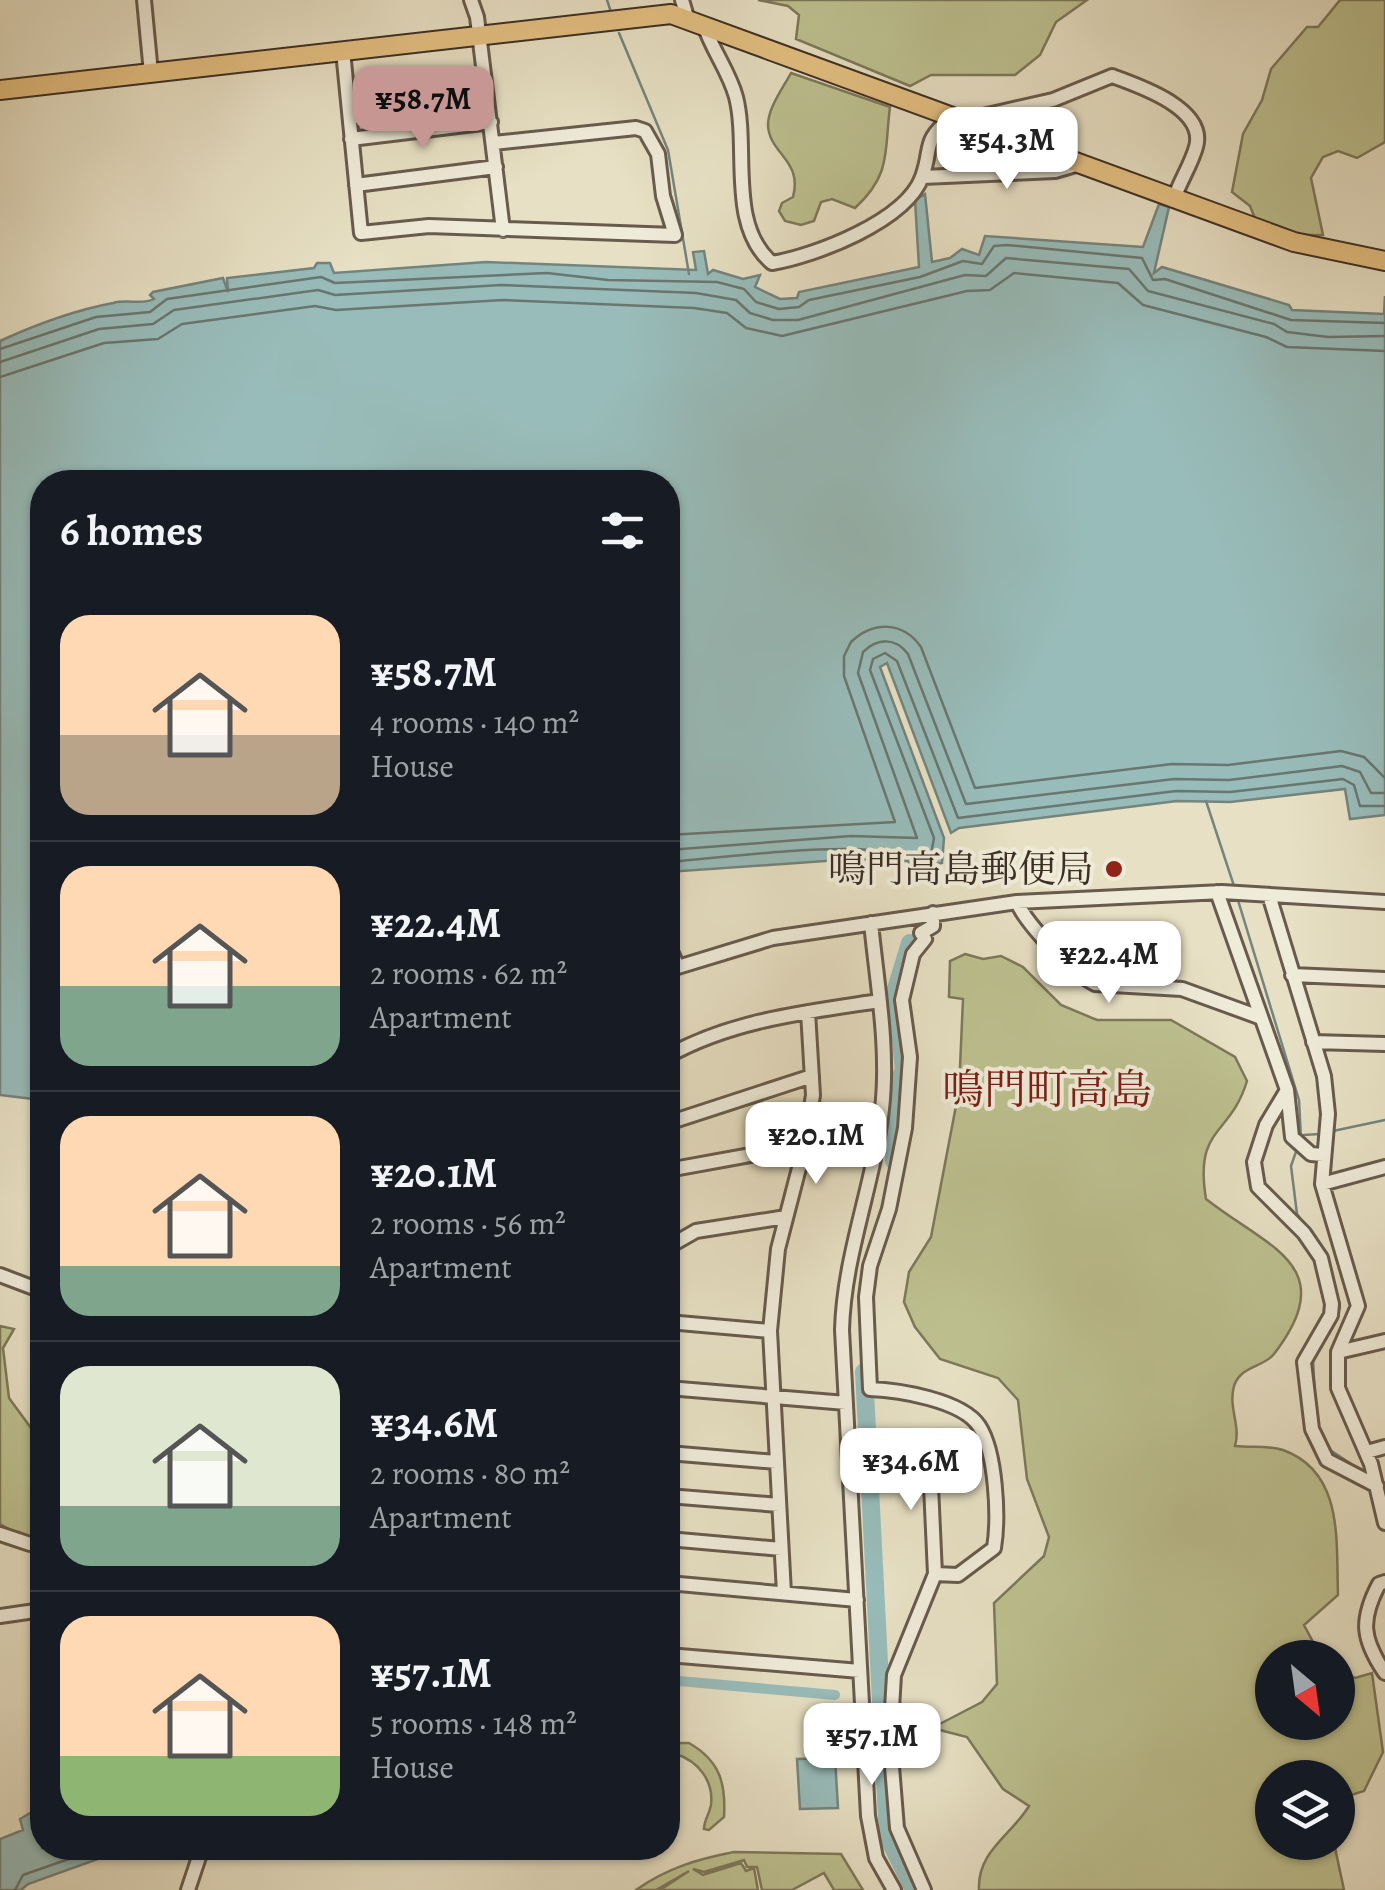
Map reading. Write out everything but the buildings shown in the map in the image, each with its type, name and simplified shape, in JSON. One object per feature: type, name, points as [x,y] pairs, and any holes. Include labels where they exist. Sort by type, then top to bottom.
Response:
[{"type":"main road","points":[[0,90],[480,37],[634,16],[691,14],[956,119],[1294,242],[1385,260]]},
{"type":"street","points":[[144,0],[151,73]]},
{"type":"street","points":[[471,0],[480,37],[503,230]]},
{"type":"street","points":[[691,14],[736,97],[743,202],[762,255],[772,263],[893,215],[922,176],[925,148],[956,119],[1054,100],[1112,76],[1192,118],[1196,148],[1174,199]]},
{"type":"street","points":[[343,52],[361,234],[429,226],[676,235],[663,196],[658,154],[645,131],[494,144]]},
{"type":"street","points":[[351,139],[491,122]]},
{"type":"street","points":[[922,176],[1054,171],[1080,164]]},
{"type":"street","points":[[356,185],[496,168]]},
{"type":"street","points":[[1220,892],[1286,1090],[1292,1138],[1311,1154],[1324,1149]]},
{"type":"street","points":[[680,965],[740,945],[1017,902],[1220,892],[1385,902]]},
{"type":"street","points":[[1269,896],[1324,1076],[1328,1126],[1322,1184],[1358,1306],[1338,1352],[1338,1388],[1367,1452],[1384,1518]]},
{"type":"street","points":[[1017,902],[1023,917],[1082,978],[1095,984],[1182,990],[1259,1017]]},
{"type":"street","points":[[932,914],[933,926],[921,933],[925,938],[913,954],[902,1000],[910,1057],[905,1128],[866,1296],[870,1389],[901,1390],[956,1410],[974,1420],[985,1444],[995,1488],[994,1548],[958,1575],[935,1574]]},
{"type":"street","points":[[871,924],[884,1068],[876,1146],[843,1293],[846,1403],[862,1465],[856,1600],[872,1844],[894,1890]]},
{"type":"street","points":[[1292,975],[1385,978]]},
{"type":"street","points":[[680,1051],[720,1033],[808,1012],[878,1002]]},
{"type":"street","points":[[784,1593],[770,1330],[778,1249],[805,1146],[812,1076],[808,1012]]},
{"type":"street","points":[[1313,1042],[1385,1044]]},
{"type":"street","points":[[680,1119],[812,1076]]},
{"type":"street","points":[[1286,1090],[1266,1124],[1254,1162],[1258,1188],[1304,1232],[1321,1258],[1332,1304],[1331,1315],[1304,1362],[1312,1429],[1327,1460],[1377,1486]]},
{"type":"street","points":[[680,1168],[805,1146],[876,1146]]},
{"type":"street","points":[[1322,1184],[1385,1167]]},
{"type":"street","points":[[680,1241],[696,1231],[786,1216]]},
{"type":"street","points":[[0,1275],[30,1284]]},
{"type":"street","points":[[680,1323],[770,1330]]},
{"type":"street","points":[[1338,1352],[1385,1341]]},
{"type":"street","points":[[680,1389],[846,1403]]},
{"type":"street","points":[[1367,1452],[1385,1446]]},
{"type":"street","points":[[680,1454],[776,1462]]},
{"type":"street","points":[[862,1465],[930,1464],[935,1574],[894,1674],[890,1703],[897,1828],[924,1890]]},
{"type":"street","points":[[680,1497],[779,1505]]},
{"type":"street","points":[[0,1534],[30,1544]]},
{"type":"street","points":[[680,1540],[781,1549]]},
{"type":"street","points":[[1385,1582],[1379,1584],[1364,1622],[1370,1651],[1385,1673]]},
{"type":"street","points":[[680,1584],[856,1600]]},
{"type":"street","points":[[0,1616],[30,1612]]},
{"type":"street","points":[[680,1656],[860,1671]]},
{"type":"street","points":[[188,1890],[198,1860]]},
{"type":"green space","points":[[758,0],[1087,0],[1056,22],[1040,55],[1015,75],[931,75],[910,86],[796,39],[799,15],[788,6]]},
{"type":"green space","points":[[1340,0],[1385,0],[1385,142],[1357,158],[1338,151],[1323,157],[1311,178],[1323,235],[1298,235],[1256,221],[1250,206],[1232,192],[1243,134],[1262,100],[1271,69],[1307,27],[1318,27]]},
{"type":"green space","points":[[791,73],[890,107],[884,162],[867,196],[855,208],[832,199],[821,202],[814,221],[801,225],[785,221],[779,211],[782,203],[793,197],[795,184],[768,125],[773,105]]},
{"type":"green space","points":[[965,954],[983,959],[1001,956],[1023,967],[1061,1005],[1097,1020],[1171,1020],[1235,1057],[1247,1081],[1232,1113],[1209,1144],[1204,1175],[1206,1199],[1273,1246],[1289,1262],[1299,1279],[1301,1299],[1293,1324],[1274,1354],[1237,1379],[1232,1402],[1237,1431],[1235,1446],[1283,1450],[1303,1460],[1317,1474],[1333,1510],[1338,1595],[1304,1625],[1312,1640],[1255,1640],[1255,1740],[1355,1740],[1355,1678],[1372,1673],[1383,1752],[1364,1791],[1355,1794],[1355,1760],[1255,1760],[1255,1860],[1338,1860],[1344,1890],[979,1890],[989,1854],[1029,1806],[1003,1789],[967,1737],[932,1728],[982,1702],[997,1684],[994,1603],[1044,1556],[1049,1537],[1027,1479],[1018,1400],[998,1378],[940,1359],[915,1327],[904,1302],[909,1272],[931,1237],[959,1090],[963,999],[949,997],[950,961]]},
{"type":"green space","points":[[0,1326],[14,1329],[3,1348],[9,1398],[30,1427],[30,1539],[0,1524]]},
{"type":"green space","points":[[680,1743],[689,1743],[708,1757],[719,1774],[724,1817],[709,1830],[704,1829],[711,1805],[710,1788],[698,1767],[680,1756]]},
{"type":"green space","points":[[734,1852],[841,1854],[863,1890],[834,1890],[824,1873],[792,1890],[762,1890],[757,1867],[747,1867],[744,1860],[704,1872],[693,1869],[703,1875],[741,1863],[746,1871],[754,1868],[758,1890],[660,1890],[689,1871],[656,1890],[636,1890],[683,1865]]},
{"type":"water","points":[[925,194],[932,262],[950,258],[962,249],[979,255],[985,236],[1143,247],[1159,204],[1169,207],[1154,273],[1162,267],[1289,305],[1292,310],[1384,314],[1385,296],[1385,815],[1350,819],[1345,789],[1230,802],[1177,801],[959,828],[951,833],[887,663],[880,667],[944,838],[942,863],[912,868],[908,861],[853,859],[680,871],[680,470],[30,470],[30,1099],[0,1095],[0,341],[85,310],[118,302],[150,301],[154,299],[150,295],[153,292],[223,278],[228,292],[227,278],[314,268],[317,263],[330,263],[334,273],[486,262],[696,270],[693,252],[704,251],[708,274],[713,270],[743,279],[760,275],[755,287],[780,299],[797,298],[799,292],[919,267],[915,200]]},
{"type":"water","points":[[835,1758],[838,1808],[800,1809],[797,1759]]},
{"type":"water","points":[[30,1813],[30,1860],[95,1860],[21,1890],[0,1890],[0,1839],[23,1830],[20,1819]]},
{"type":"waterway","points":[[607,0],[611,12]]},
{"type":"waterway","points":[[619,33],[668,150],[689,274]]},
{"type":"waterway","points":[[1206,801],[1235,889]]},
{"type":"waterway","points":[[1237,897],[1299,1100],[1301,1139]]},
{"type":"waterway","points":[[894,1161],[900,1078],[904,1071],[896,989],[910,943]]},
{"type":"waterway","points":[[1333,1131],[1385,1120]]},
{"type":"waterway","points":[[1303,1135],[1320,1134]]},
{"type":"waterway","points":[[1298,1146],[1291,1166],[1297,1214],[1327,1255],[1340,1307],[1313,1360],[1315,1398]]},
{"type":"waterway","points":[[864,1372],[888,1837],[914,1890]]},
{"type":"waterway","points":[[1327,1448],[1362,1471]]},
{"type":"waterway","points":[[680,1681],[835,1695]]},
{"type":"place","name":"鳴門高島郵便局","points":[[1114,869]]},
{"type":"district","name":"鳴門町高島","points":[[1047,1089]]}]
